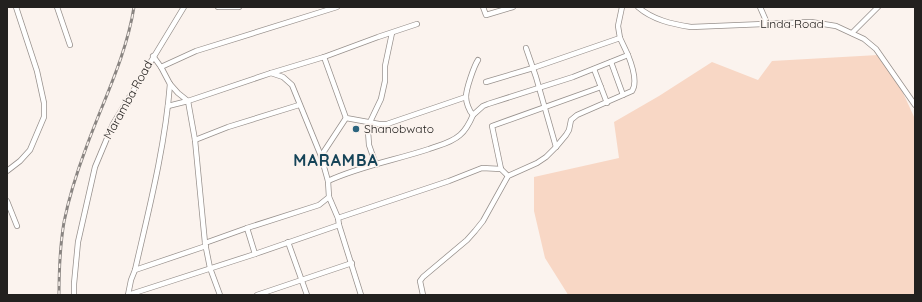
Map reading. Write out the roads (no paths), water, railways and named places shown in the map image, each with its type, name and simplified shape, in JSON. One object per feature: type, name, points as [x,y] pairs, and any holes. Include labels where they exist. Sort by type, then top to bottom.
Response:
[{"type":"street","points":[[7,171],[20,161],[30,150],[44,117],[44,103],[37,71],[16,7]]},
{"type":"street","points":[[57,7],[70,45]]},
{"type":"street","name":"Maramba Road","points":[[74,295],[78,242],[95,167],[113,124],[184,7]]},
{"type":"street","points":[[218,7],[239,7]]},
{"type":"street","points":[[161,67],[196,51],[337,7]]},
{"type":"street","points":[[483,7],[486,15],[513,7]]},
{"type":"street","points":[[423,295],[420,281],[423,276],[475,231],[483,220],[508,176],[546,157],[569,130],[572,118],[632,91],[634,86],[632,69],[628,55],[620,38],[618,20],[622,7]]},
{"type":"street","name":"Linda Road","points":[[638,7],[653,17],[675,25],[692,27],[820,22],[836,26],[864,39],[876,50],[915,104]]},
{"type":"street","points":[[760,7],[767,23]]},
{"type":"street","points":[[852,33],[878,7]]},
{"type":"street","points":[[168,106],[188,101],[324,57],[417,24]]},
{"type":"street","points":[[376,165],[369,145],[368,131],[370,122],[381,99],[385,81],[385,66],[392,33]]},
{"type":"street","points":[[486,82],[533,68],[620,38]]},
{"type":"street","points":[[526,48],[545,106],[556,147]]},
{"type":"street","points":[[328,181],[345,173],[451,142],[461,135],[473,115],[483,106],[573,77],[628,55]]},
{"type":"street","points":[[153,56],[170,84],[188,101],[195,140],[206,244],[210,268],[220,295]]},
{"type":"street","points":[[324,57],[346,118]]},
{"type":"street","points":[[473,115],[466,97],[474,65],[478,60]]},
{"type":"street","points":[[611,62],[622,95]]},
{"type":"street","points":[[594,69],[607,103]]},
{"type":"street","points":[[271,73],[283,77],[292,85],[321,156],[328,181],[329,197],[338,218],[361,295]]},
{"type":"street","points":[[170,84],[168,106],[152,196],[128,295],[255,254],[339,224]]},
{"type":"street","points":[[508,176],[501,169],[492,126],[600,87]]},
{"type":"street","points":[[346,118],[387,124],[466,97]]},
{"type":"street","points":[[195,140],[228,127],[299,105]]},
{"type":"street","points":[[321,156],[346,118]]},
{"type":"street","points":[[338,218],[449,181],[482,168],[501,169]]},
{"type":"street","points":[[135,270],[247,228],[316,206],[324,202],[329,197]]},
{"type":"street","points":[[7,201],[18,226]]},
{"type":"street","points":[[247,228],[255,254]]},
{"type":"street","points":[[288,242],[307,295]]},
{"type":"street","points":[[257,295],[352,263]]},
{"type":"railway","points":[[59,295],[62,240],[68,203],[83,157],[126,44],[134,7]]},
{"type":"place","name":"Shanobwato","points":[[356,129]]},
{"type":"district","name":"MARAMBA","points":[[336,160]]}]
